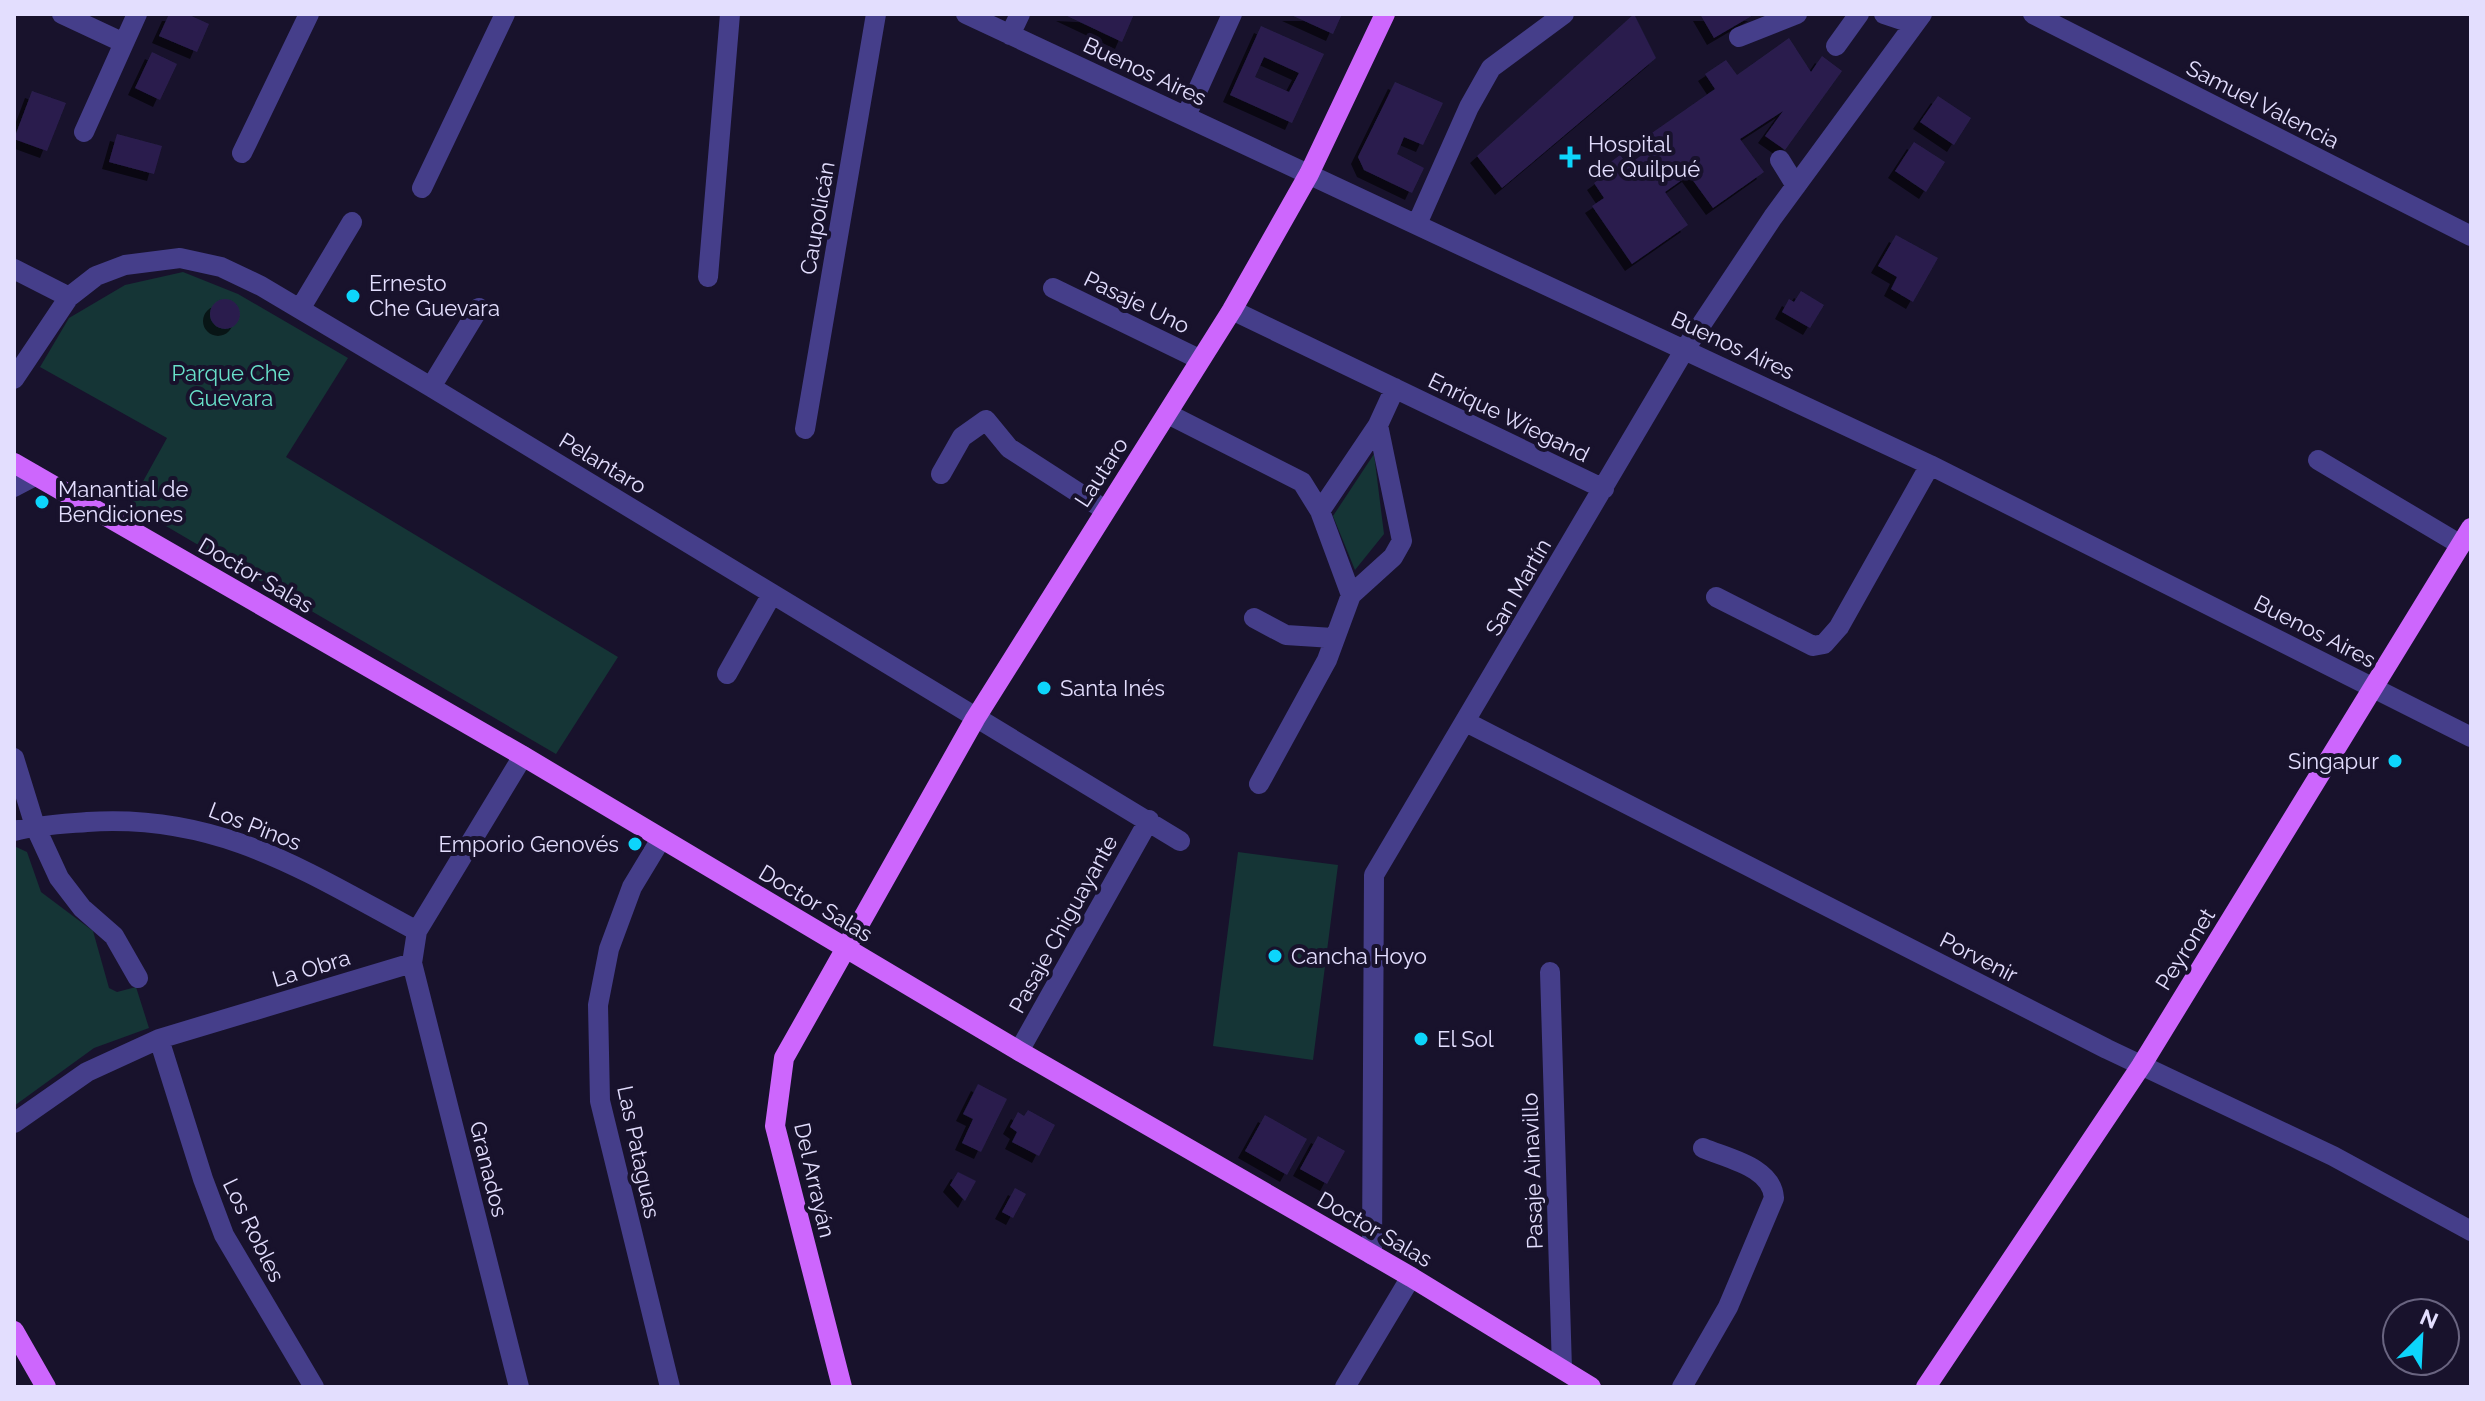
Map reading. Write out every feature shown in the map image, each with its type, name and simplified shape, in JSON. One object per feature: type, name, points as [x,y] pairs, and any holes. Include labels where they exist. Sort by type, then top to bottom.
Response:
[{"type":"main road","name":"Lautaro","points":[[845,949],[975,719],[1232,310],[1309,174],[1385,14]]},
{"type":"main road","name":"Doctor Salas","points":[[14,463],[523,756],[845,949],[1411,1277],[1591,1387]]},
{"type":"main road","name":"Peyronet","points":[[1926,1387],[2141,1066],[2466,536]]},
{"type":"main road","name":"Del Arrayán","points":[[842,1387],[775,1126],[784,1058],[845,949]]},
{"type":"main road","points":[[14,1331],[46,1387]]},
{"type":"street","points":[[62,14],[124,43]]},
{"type":"street","points":[[84,132],[137,14]]},
{"type":"street","points":[[242,153],[309,14]]},
{"type":"street","points":[[422,188],[505,14]]},
{"type":"street","points":[[708,277],[730,14]]},
{"type":"street","name":"Caupolicán","points":[[805,429],[876,14]]},
{"type":"street","name":"Buenos Aires","points":[[966,14],[1930,465],[2471,737]]},
{"type":"street","points":[[1010,35],[1020,14]]},
{"type":"street","points":[[1186,116],[1232,14]]},
{"type":"street","points":[[1417,224],[1469,107],[1491,68],[1564,14]]},
{"type":"street","points":[[1739,37],[1797,14]]},
{"type":"street","points":[[1836,46],[1859,14]]},
{"type":"street","points":[[1884,14],[1918,19]]},
{"type":"street","name":"Samuel Valencia","points":[[2033,14],[2471,236]]},
{"type":"street","name":"San Martín","points":[[1372,1255],[1374,875],[1685,349],[1796,186],[1918,19]]},
{"type":"street","points":[[1780,160],[1796,186]]},
{"type":"street","points":[[300,309],[352,222]]},
{"type":"street","name":"Pelantaro","points":[[14,379],[69,297],[96,276],[125,265],[180,258],[221,267],[300,309],[431,387],[1180,841]]},
{"type":"street","points":[[14,269],[69,297]]},
{"type":"street","name":"Pasaje Uno","points":[[1053,288],[1199,359]]},
{"type":"street","points":[[431,387],[479,308]]},
{"type":"street","name":"Enrique Wiegand","points":[[1232,310],[1604,489]]},
{"type":"street","name":"Enrique Wiegand","points":[[1320,511],[1378,425],[1395,388]]},
{"type":"street","points":[[1168,414],[1286,471],[1302,482],[1320,511],[1351,595]]},
{"type":"street","points":[[941,474],[962,437],[986,420],[1009,448],[1105,510]]},
{"type":"street","points":[[1259,784],[1327,660],[1351,595],[1393,557],[1402,541],[1378,425]]},
{"type":"street","points":[[2318,460],[2466,536]]},
{"type":"street","points":[[1716,597],[1813,646],[1824,644],[1839,627],[1930,465]]},
{"type":"street","points":[[14,487],[35,476]]},
{"type":"street","points":[[727,674],[772,594]]},
{"type":"street","points":[[1254,618],[1286,635],[1333,638]]},
{"type":"street","name":"Porvenir","points":[[1466,722],[2141,1066],[2333,1156],[2471,1231]]},
{"type":"street","points":[[412,963],[417,931],[523,756]]},
{"type":"street","points":[[14,758],[35,826],[59,878],[82,908],[114,936],[138,978]]},
{"type":"street","name":"Los Pinos","points":[[14,831],[35,826],[120,820],[185,826],[232,838],[281,858],[417,931]]},
{"type":"street","name":"Pasaje Chiguayante","points":[[1019,1051],[1149,820]]},
{"type":"street","name":"Las Pataguas","points":[[661,839],[632,887],[609,949],[598,1019],[600,1101],[670,1387]]},
{"type":"street","name":"La Obra","points":[[14,1123],[87,1072],[159,1039],[412,963]]},
{"type":"street","name":"Granados","points":[[412,963],[519,1387]]},
{"type":"street","name":"Pasaje Ainavillo","points":[[1550,972],[1562,1369]]},
{"type":"street","name":"Los Robles","points":[[159,1039],[224,1235],[314,1387]]},
{"type":"street","points":[[1682,1387],[1728,1307],[1774,1198],[1773,1184],[1763,1174],[1703,1148]]},
{"type":"street","points":[[1345,1387],[1411,1277]]},
{"type":"green space","name":"Parque Che Guevara","points":[[183,272],[238,294],[348,358],[286,457],[618,657],[556,754],[130,505],[167,438],[40,367],[69,318],[125,285]]},
{"type":"green space","points":[[1374,454],[1384,534],[1355,570],[1333,516]]},
{"type":"green space","points":[[14,846],[27,852],[41,892],[93,931],[109,988],[117,992],[136,987],[149,1028],[94,1048],[14,1106]]},
{"type":"green space","name":"Cancha Hoyo","points":[[1238,852],[1338,865],[1313,1060],[1213,1046]]},
{"type":"building","points":[[169,14],[187,14],[209,24],[197,52],[159,36]]},
{"type":"building","points":[[1063,14],[1103,16],[1134,14],[1122,42]]},
{"type":"building","points":[[1289,14],[1342,14],[1333,34]]},
{"type":"building","points":[[1634,14],[1656,58],[1502,188],[1477,156]]},
{"type":"building","points":[[1700,14],[1755,14],[1714,38]]},
{"type":"building","points":[[1261,26],[1324,54],[1292,123],[1230,95]],"holes":[[[1264,57],[1299,73],[1289,92],[1255,77]]]},
{"type":"building","points":[[1789,38],[1811,72],[1822,56],[1842,71],[1785,150],[1765,136],[1783,111],[1740,139],[1764,172],[1713,208],[1689,175],[1665,192],[1688,225],[1632,264],[1592,206],[1604,198],[1594,183],[1605,175],[1600,170],[1620,155],[1628,165],[1656,145],[1649,135],[1715,89],[1705,74],[1726,60],[1737,75]]},
{"type":"building","points":[[152,52],[177,64],[160,100],[135,88]]},
{"type":"building","points":[[1395,82],[1443,103],[1423,145],[1404,137],[1397,154],[1424,168],[1412,193],[1364,170],[1358,157]]},
{"type":"building","points":[[32,91],[66,103],[47,151],[14,139]]},
{"type":"building","points":[[1938,96],[1971,118],[1954,145],[1920,122]]},
{"type":"building","points":[[117,134],[162,146],[154,174],[109,162]]},
{"type":"building","points":[[1914,142],[1945,162],[1926,192],[1895,171]]},
{"type":"building","points":[[1896,235],[1938,258],[1913,302],[1891,289],[1897,277],[1878,266]]},
{"type":"building","points":[[1801,291],[1824,305],[1810,328],[1782,312],[1789,299],[1794,302]]},
{"type":"building","points":[[225,299],[236,303],[240,314],[236,325],[225,329],[214,325],[210,314],[214,303]]},
{"type":"building","points":[[978,1084],[1007,1099],[981,1152],[962,1143],[973,1119],[963,1114]]},
{"type":"building","points":[[1028,1110],[1055,1125],[1039,1156],[1012,1142],[1017,1132],[1010,1127],[1018,1112],[1024,1116]]},
{"type":"building","points":[[1265,1115],[1307,1139],[1287,1175],[1245,1151]]},
{"type":"building","points":[[1318,1136],[1345,1151],[1327,1184],[1300,1169]]},
{"type":"building","points":[[958,1172],[976,1181],[965,1201],[950,1185]]},
{"type":"building","points":[[1015,1188],[1026,1194],[1013,1218],[1002,1212]]},
{"type":"place","name":"Hospital de Quilpué","points":[[1570,157]]},
{"type":"place","name":"Ernesto Che Guevara","points":[[353,296]]},
{"type":"place","name":"Manantial de Bendiciones","points":[[42,502]]},
{"type":"place","name":"Santa Inés","points":[[1044,688]]},
{"type":"place","name":"Singapur","points":[[2395,761]]},
{"type":"place","name":"Emporio Genovés","points":[[635,844]]},
{"type":"place","name":"Cancha Hoyo","points":[[1275,956]]},
{"type":"place","name":"El Sol","points":[[1421,1039]]}]
